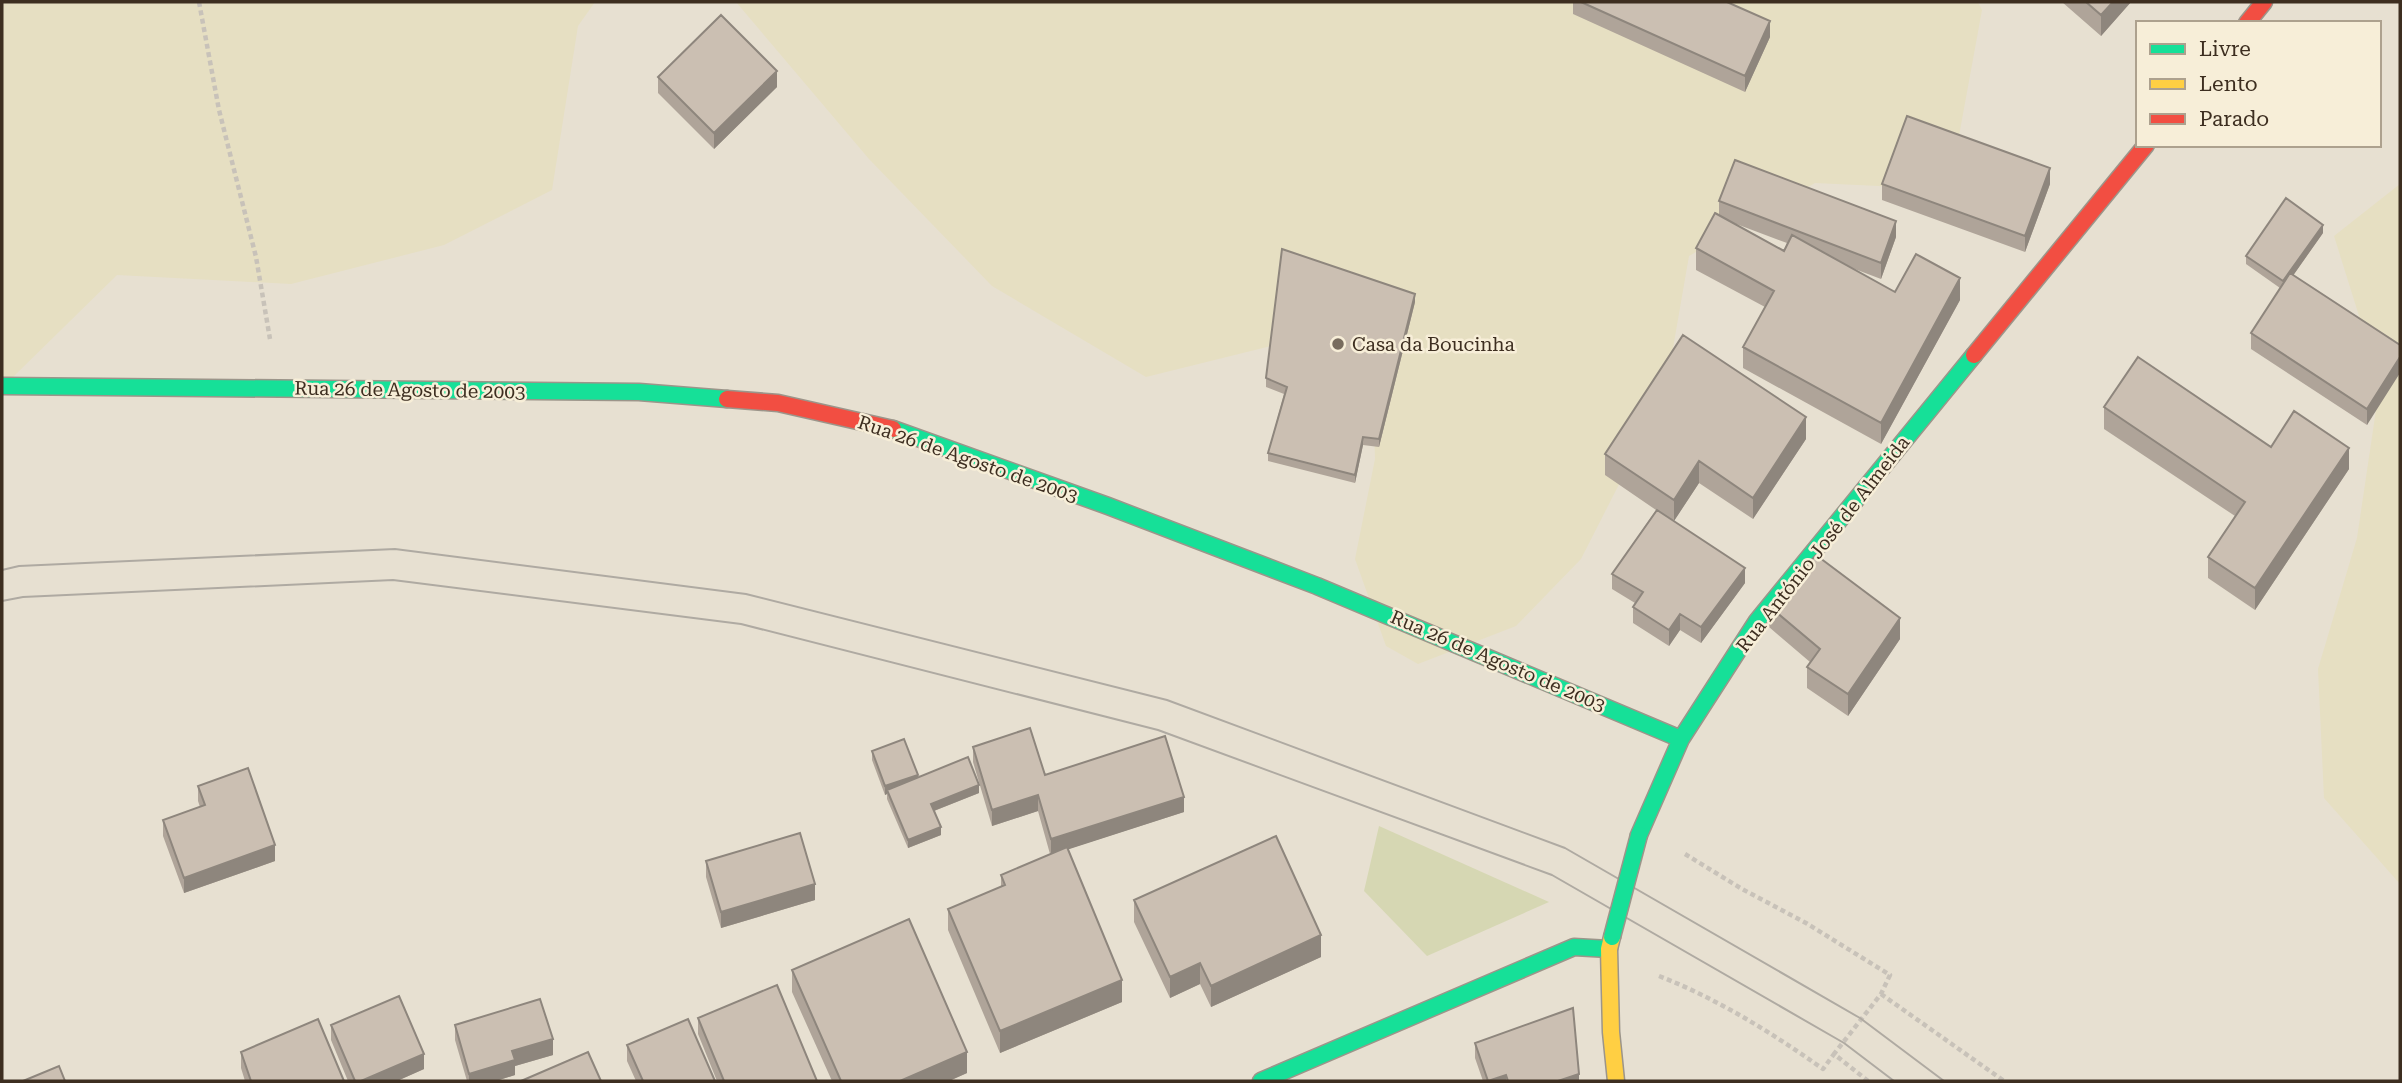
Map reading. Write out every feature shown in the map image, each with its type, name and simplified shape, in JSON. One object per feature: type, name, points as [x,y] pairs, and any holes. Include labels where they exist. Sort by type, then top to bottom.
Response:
[{"type":"main road","points":[[2248,21],[2264,2]]},
{"type":"main road","name":"Rua António José de Almeida","points":[[1616,1081],[1611,1032],[1611,943],[1639,835],[1681,739],[1757,621],[2144,147]]},
{"type":"main road","name":"Rua 26 de Agosto de 2003","points":[[2,386],[639,392],[778,402],[888,427],[1095,502],[1317,586],[1681,739]]},
{"type":"main road","points":[[1261,1081],[1574,947],[1611,943]]},
{"type":"path","points":[[199,2],[219,110],[256,257],[278,389]]},
{"type":"path","points":[[1674,982],[1749,1020],[1823,1069],[1860,1017],[1881,994],[1890,975],[1806,923],[1718,875]]},
{"type":"path","points":[[1881,994],[2004,1081]]},
{"type":"path","points":[[1834,1055],[1868,1081]]},
{"type":"shaded area","points":[[2,2],[595,2],[578,26],[552,190],[444,245],[291,284],[117,275],[2,385]]},
{"type":"shaded area","points":[[736,2],[1978,2],[1982,10],[1950,185],[1900,187],[1815,183],[1689,256],[1665,394],[1581,559],[1516,626],[1418,664],[1386,646],[1355,559],[1375,459],[1372,360],[1299,339],[1146,377],[992,286],[869,159]]},
{"type":"shaded area","points":[[2400,184],[2400,884],[2324,798],[2318,669],[2357,538],[2380,383],[2334,236]]},
{"type":"green space","points":[[1379,826],[1549,902],[1427,956],[1364,891]]},
{"type":"building","points":[[1581,2],[1727,2],[1770,21],[1745,76]]},
{"type":"building","points":[[2086,2],[2113,2],[2101,15]]},
{"type":"building","points":[[721,15],[777,71],[714,133],[658,77]]},
{"type":"building","points":[[1907,116],[2050,168],[2025,236],[1882,184]]},
{"type":"building","points":[[1735,160],[1896,221],[1881,263],[1719,201]]},
{"type":"building","points":[[2286,198],[2323,225],[2283,281],[2246,256]]},
{"type":"building","points":[[1715,213],[1784,251],[1792,235],[1895,292],[1916,254],[1960,278],[1881,423],[1743,347],[1774,291],[1696,248]]},
{"type":"building","name":"Casa da Boucinha","points":[[1282,249],[1415,294],[1379,439],[1363,437],[1355,475],[1268,453],[1287,387],[1266,378]]},
{"type":"building","points":[[2290,273],[2400,345],[2400,357],[2367,409],[2251,333]]},
{"type":"building","points":[[1683,335],[1806,417],[1753,498],[1699,461],[1674,500],[1605,454]]},
{"type":"building","points":[[2138,357],[2271,447],[2294,411],[2349,448],[2255,588],[2208,557],[2245,502],[2104,407]]},
{"type":"building","points":[[1657,510],[1745,568],[1701,627],[1680,614],[1669,630],[1633,607],[1643,592],[1612,574]]},
{"type":"building","points":[[1816,555],[1900,618],[1848,694],[1807,667],[1820,649],[1769,606]]},
{"type":"building","points":[[1030,728],[1045,775],[1165,736],[1184,797],[1051,839],[1038,795],[992,810],[973,747]]},
{"type":"building","points":[[904,739],[918,775],[885,786],[872,751]]},
{"type":"building","points":[[968,757],[979,785],[931,804],[941,827],[908,840],[887,790]]},
{"type":"building","points":[[248,768],[275,845],[184,878],[163,820],[205,805],[198,786]]},
{"type":"building","points":[[800,833],[815,884],[721,912],[706,861]]},
{"type":"building","points":[[1276,836],[1321,935],[1211,986],[1200,963],[1170,977],[1134,900]]},
{"type":"building","points":[[1067,847],[1122,980],[1000,1031],[948,909],[1005,885],[1001,875]]},
{"type":"building","points":[[909,919],[967,1052],[900,1081],[841,1081],[792,970]]},
{"type":"building","points":[[777,985],[817,1081],[724,1081],[698,1018]]},
{"type":"building","points":[[399,996],[424,1054],[361,1081],[355,1081],[331,1025]]},
{"type":"building","points":[[540,999],[553,1039],[512,1051],[515,1060],[469,1074],[455,1025]]},
{"type":"building","points":[[1573,1008],[1579,1074],[1558,1081],[1508,1081],[1506,1075],[1488,1081],[1475,1043]]},
{"type":"building","points":[[318,1019],[344,1081],[251,1081],[241,1052]]},
{"type":"building","points":[[688,1019],[715,1081],[643,1081],[627,1045]]},
{"type":"building","points":[[588,1052],[601,1081],[521,1081]]},
{"type":"building","points":[[59,1066],[65,1081],[23,1081]]},
{"type":"tram line","points":[[2,570],[19,566],[395,549],[746,594],[1167,700],[1565,848],[1860,1018],[1944,1081]]},
{"type":"tram line","points":[[2,601],[23,597],[393,580],[741,624],[1158,730],[1552,875],[1844,1043],[1894,1081]]},
{"type":"traffic: fast","points":[[1639,835],[1681,739],[1757,621],[1974,355]]},
{"type":"traffic: fast","points":[[2,386],[639,392],[727,399]]},
{"type":"traffic: fast","points":[[893,429],[1108,506],[1317,586],[1681,739]]},
{"type":"traffic: fast","points":[[1612,937],[1639,835]]},
{"type":"traffic: fast","points":[[1261,1081],[1574,947],[1609,949]]},
{"type":"traffic: slow","points":[[1612,937],[1609,949],[1611,1032],[1616,1081]]},
{"type":"traffic: jam","points":[[2249,21],[2264,2]]},
{"type":"traffic: jam","points":[[1974,355],[2144,147]]},
{"type":"traffic: jam","points":[[727,399],[778,403],[893,429]]},
{"type":"place","name":"Casa da Boucinha","points":[[1338,344]]}]
